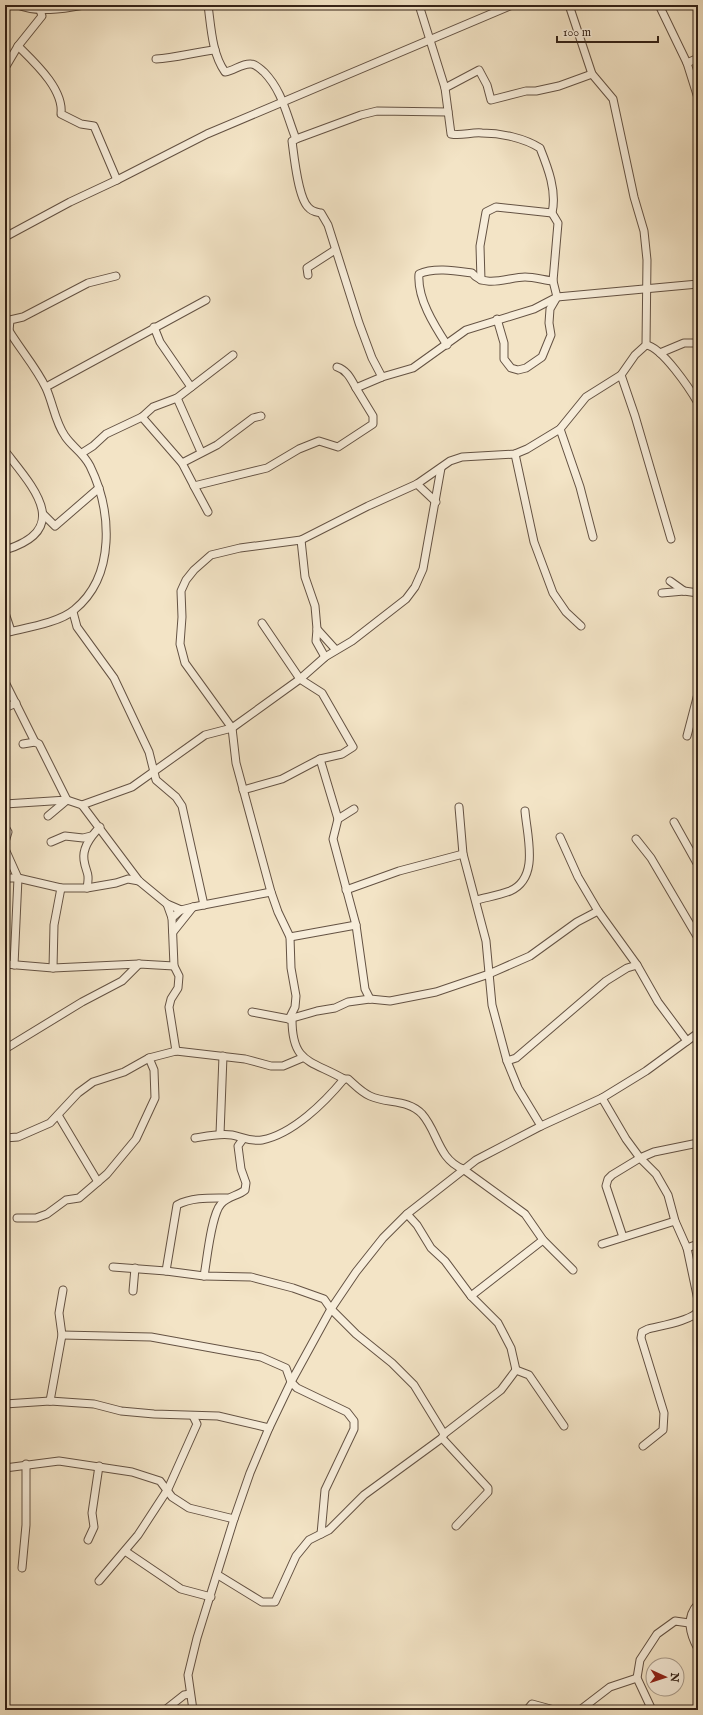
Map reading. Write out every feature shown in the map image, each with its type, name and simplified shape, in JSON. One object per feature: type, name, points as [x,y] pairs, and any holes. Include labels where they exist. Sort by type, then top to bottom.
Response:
[{"type":"street","points":[[18,5],[31,10],[84,5]]},
{"type":"street","points":[[208,5],[215,50],[220,65],[225,72],[246,64],[252,64],[258,67],[274,84],[283,102],[296,139]]},
{"type":"street","points":[[419,5],[445,88],[451,134],[458,135],[482,133],[499,135],[529,142],[540,148],[551,180],[553,205],[552,213],[558,223],[553,281],[557,297],[550,309],[549,323],[551,336],[542,357],[526,368],[518,370],[511,368],[504,359],[504,343],[497,319]]},
{"type":"street","points":[[5,237],[70,202],[207,134],[512,5]]},
{"type":"street","points":[[289,1019],[295,1007],[296,996],[291,968],[290,937],[278,912],[271,892],[234,751],[232,728],[185,663],[180,644],[182,617],[181,591],[186,580],[194,570],[211,555],[240,548],[301,540],[368,506],[417,484],[450,461],[462,457],[515,454],[527,449],[560,429],[586,397],[621,375],[635,355],[646,345],[647,260],[644,231],[634,197],[613,98],[592,74],[569,5]]},
{"type":"street","points":[[659,5],[687,63],[698,98]]},
{"type":"street","points":[[5,68],[18,46],[42,16],[40,10]]},
{"type":"street","points":[[18,46],[42,71],[61,100],[61,114],[81,124],[94,126],[117,180]]},
{"type":"street","points":[[156,59],[174,58],[182,54],[215,50]]},
{"type":"street","points":[[687,63],[698,58]]},
{"type":"street","points":[[445,88],[479,70],[487,85],[491,100],[526,91],[536,92],[559,86],[592,74]]},
{"type":"street","points":[[382,377],[372,358],[334,250],[328,225],[321,213],[312,212],[306,206],[302,194],[292,141],[361,115],[377,111],[448,112]]},
{"type":"street","points":[[482,280],[480,246],[486,212],[496,207],[552,213]]},
{"type":"street","points":[[308,275],[307,268],[334,250]]},
{"type":"street","points":[[446,345],[434,325],[419,281],[420,274],[425,271],[435,270],[472,273],[476,278],[482,280],[495,281],[526,277],[553,281]]},
{"type":"street","points":[[7,335],[10,320],[23,317],[88,283],[116,276]]},
{"type":"street","points":[[356,388],[382,377],[413,368],[466,330],[497,319],[534,309],[557,297],[586,293],[646,290],[698,284]]},
{"type":"street","points":[[46,387],[206,300]]},
{"type":"street","points":[[5,324],[7,335],[46,387],[65,436],[82,452],[99,488],[105,522],[106,543],[101,572],[92,591],[73,612],[36,626],[8,632],[5,614]]},
{"type":"street","points":[[154,327],[160,342],[191,387]]},
{"type":"street","points":[[660,353],[684,343],[698,343]]},
{"type":"street","points":[[646,345],[660,353],[692,392],[698,403]]},
{"type":"street","points":[[82,452],[106,434],[142,417],[153,406],[177,398],[233,355]]},
{"type":"street","points":[[194,486],[267,468],[299,449],[319,441],[338,446],[373,424],[373,416],[347,373],[337,367]]},
{"type":"street","points":[[621,375],[635,416],[671,539]]},
{"type":"street","points":[[177,398],[201,452]]},
{"type":"street","points":[[182,463],[217,445],[252,418],[261,416]]},
{"type":"street","points":[[142,417],[182,463],[208,512]]},
{"type":"street","points":[[560,429],[580,487],[593,537]]},
{"type":"street","points":[[5,451],[37,493],[42,504],[43,514],[41,526],[32,535],[21,545],[5,550]]},
{"type":"street","points":[[515,454],[534,542],[553,593],[566,612],[581,626]]},
{"type":"street","points":[[82,805],[132,787],[205,735],[232,728],[300,679],[325,657],[352,641],[406,599],[416,587],[423,569],[441,468]]},
{"type":"street","points":[[417,484],[436,502]]},
{"type":"street","points":[[43,514],[55,526],[99,488]]},
{"type":"street","points":[[301,540],[305,577],[315,606],[317,629],[316,641],[325,657]]},
{"type":"street","points":[[670,581],[684,591]]},
{"type":"street","points":[[662,593],[684,591],[698,593]]},
{"type":"street","points":[[73,612],[77,627],[114,678],[149,752],[156,780],[176,797],[182,806],[204,905]]},
{"type":"street","points":[[244,790],[282,779],[320,759],[342,754],[354,747],[322,693],[300,679],[262,623]]},
{"type":"street","points":[[317,629],[336,650]]},
{"type":"street","points":[[5,682],[35,742],[41,747],[67,800]]},
{"type":"street","points":[[687,736],[698,694]]},
{"type":"street","points":[[5,708],[16,703]]},
{"type":"street","points":[[23,744],[35,742]]},
{"type":"street","points":[[320,759],[338,819],[333,839],[356,925],[365,989],[370,999]]},
{"type":"street","points":[[48,816],[67,800]]},
{"type":"street","points":[[5,804],[67,800],[82,805],[100,827],[130,870],[140,881],[166,904],[181,910]]},
{"type":"street","points":[[459,807],[463,854],[477,900],[486,941],[492,1005],[507,1061],[518,1088],[541,1126]]},
{"type":"street","points":[[338,819],[354,809]]},
{"type":"street","points":[[477,900],[510,891],[519,886],[526,877],[530,863],[525,811]]},
{"type":"street","points":[[674,822],[698,865]]},
{"type":"street","points":[[5,826],[8,832],[5,842]]},
{"type":"street","points":[[86,888],[89,873],[84,860],[84,851],[91,836],[100,827]]},
{"type":"street","points":[[52,842],[64,836],[83,838],[91,836]]},
{"type":"street","points":[[560,837],[578,877],[598,911],[637,965],[658,1002],[687,1041]]},
{"type":"street","points":[[636,839],[651,858],[698,938]]},
{"type":"street","points":[[5,849],[18,878],[14,964]]},
{"type":"street","points":[[346,890],[399,870],[463,854]]},
{"type":"street","points":[[128,879],[130,870]]},
{"type":"street","points":[[5,878],[18,878],[61,888],[86,888],[116,883],[128,879],[140,881]]},
{"type":"street","points":[[53,968],[54,925],[61,888]]},
{"type":"street","points":[[172,918],[181,910],[271,892]]},
{"type":"street","points":[[166,904],[172,918],[174,966],[179,976],[178,988],[171,998],[170,1007],[176,1051]]},
{"type":"street","points":[[173,932],[193,907]]},
{"type":"street","points":[[252,1012],[289,1019],[317,1011],[335,1008],[348,1002],[370,999],[390,1001],[436,992],[489,974],[530,956],[577,922],[598,911]]},
{"type":"street","points":[[290,937],[356,925]]},
{"type":"street","points":[[5,964],[53,968],[139,964],[174,966]]},
{"type":"street","points":[[5,1049],[82,1002],[122,981],[139,964]]},
{"type":"street","points":[[507,1061],[516,1058],[606,981],[627,968],[637,965]]},
{"type":"street","points":[[289,1019],[292,1019],[292,1035],[297,1050],[302,1058],[344,1079],[348,1079],[370,1096],[406,1104],[415,1108],[423,1115],[442,1150],[453,1165],[463,1169],[524,1214],[543,1240],[573,1270]]},
{"type":"street","points":[[193,1710],[188,1675],[197,1638],[218,1575],[234,1519],[268,1428],[331,1308],[356,1272],[378,1244],[406,1214],[463,1169],[498,1147],[602,1098],[646,1071],[698,1033]]},
{"type":"street","points":[[5,1138],[18,1137],[50,1123],[78,1093],[93,1082],[124,1072],[149,1058],[176,1051],[245,1059],[271,1066],[283,1066],[302,1058]]},
{"type":"street","points":[[220,1134],[223,1056]]},
{"type":"street","points":[[16,1218],[36,1218],[47,1214],[66,1200],[79,1198],[107,1174],[136,1139],[155,1098],[154,1070],[149,1058]]},
{"type":"street","points":[[195,1138],[220,1134],[243,1139],[261,1140],[288,1128],[320,1106],[344,1079]]},
{"type":"street","points":[[602,1098],[640,1158],[656,1174],[668,1195],[676,1221],[687,1248],[698,1300]]},
{"type":"street","points":[[58,1115],[98,1182]]},
{"type":"street","points":[[166,1271],[177,1205],[201,1198],[227,1198],[240,1194],[245,1190],[246,1183],[241,1169],[238,1146],[243,1139]]},
{"type":"street","points":[[623,1237],[606,1186],[608,1180],[612,1175],[640,1158],[654,1152],[698,1143]]},
{"type":"street","points":[[204,1276],[213,1223],[220,1205],[227,1198]]},
{"type":"street","points":[[218,1575],[262,1602],[275,1602],[296,1556],[309,1540],[321,1534],[343,1518],[364,1495],[443,1436],[501,1390],[516,1370],[511,1348],[498,1323],[471,1296],[445,1261],[431,1248],[417,1224],[406,1214]]},
{"type":"street","points":[[602,1244],[676,1221]]},
{"type":"street","points":[[471,1296],[543,1240]]},
{"type":"street","points":[[687,1248],[698,1244]]},
{"type":"street","points":[[113,1267],[136,1268],[204,1276],[251,1277],[324,1298],[331,1308],[356,1334],[392,1363],[414,1385],[443,1436],[488,1488],[488,1492],[456,1526]]},
{"type":"street","points":[[133,1292],[136,1268]]},
{"type":"street","points":[[50,1401],[62,1335],[59,1313],[63,1290]]},
{"type":"street","points":[[642,1446],[664,1430],[664,1413],[641,1338],[642,1332],[696,1315],[698,1311]]},
{"type":"street","points":[[62,1335],[151,1337],[261,1357],[286,1368],[291,1382],[297,1388],[347,1412],[354,1420],[354,1429],[325,1490],[321,1534]]},
{"type":"street","points":[[516,1370],[529,1375],[564,1426]]},
{"type":"street","points":[[5,1404],[50,1401],[94,1404],[121,1411],[193,1416],[218,1416],[268,1428]]},
{"type":"street","points":[[99,1582],[138,1535],[168,1489],[197,1424],[193,1416]]},
{"type":"street","points":[[5,1468],[59,1460],[132,1472],[160,1481],[168,1489],[172,1497],[189,1508],[234,1519]]},
{"type":"street","points":[[22,1568],[26,1525],[26,1464]]},
{"type":"street","points":[[88,1540],[94,1527],[92,1513],[99,1466]]},
{"type":"street","points":[[125,1551],[181,1589],[211,1597]]},
{"type":"street","points":[[698,1604],[693,1609],[689,1622],[692,1637],[698,1649]]},
{"type":"street","points":[[652,1710],[637,1678],[640,1660],[657,1634],[674,1621],[689,1622]]},
{"type":"street","points":[[580,1710],[610,1687],[637,1678]]},
{"type":"street","points":[[165,1710],[184,1695],[190,1694]]},
{"type":"street","points":[[527,1710],[532,1704],[554,1710]]}]
